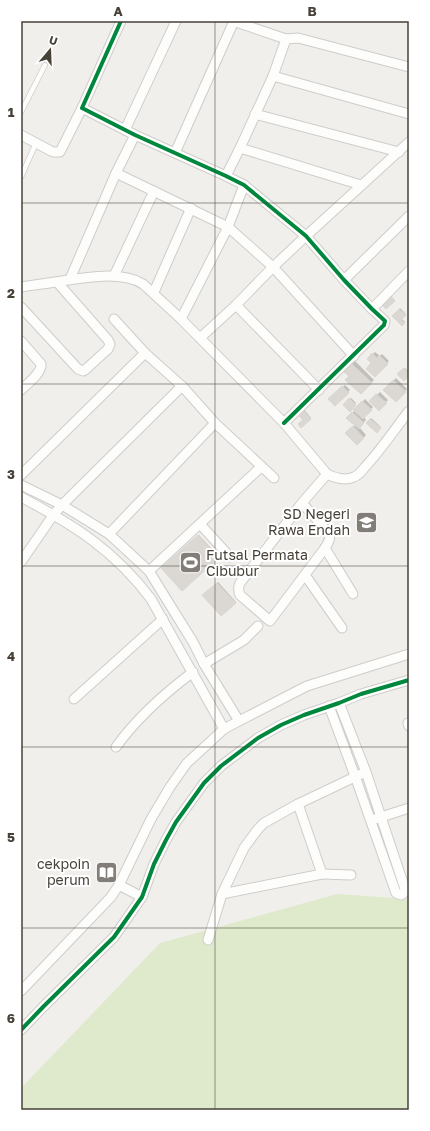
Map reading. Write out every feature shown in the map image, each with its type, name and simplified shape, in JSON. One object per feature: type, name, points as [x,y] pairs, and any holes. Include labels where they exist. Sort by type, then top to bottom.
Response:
[{"type":"street","points":[[21,135],[54,152],[60,152],[82,108],[121,21]]},
{"type":"street","points":[[125,130],[176,21]]},
{"type":"street","points":[[175,153],[233,21],[286,39],[292,38],[304,40],[409,67]]},
{"type":"street","points":[[226,176],[273,76],[286,39]]},
{"type":"street","points":[[273,76],[409,114]]},
{"type":"street","points":[[82,108],[135,135],[226,176],[244,186],[306,236],[344,280],[384,320],[385,324],[354,356],[284,423]]},
{"type":"street","points":[[255,114],[399,152]]},
{"type":"street","points":[[70,279],[116,173],[135,135]]},
{"type":"street","points":[[200,338],[306,236],[409,142]]},
{"type":"street","points":[[240,148],[361,185]]},
{"type":"street","points":[[116,173],[228,227],[273,267],[354,356]]},
{"type":"street","points":[[181,319],[228,227],[244,186]]},
{"type":"street","points":[[114,276],[154,191]]},
{"type":"street","points":[[154,292],[191,208]]},
{"type":"street","points":[[344,280],[409,216]]},
{"type":"street","points":[[372,309],[409,271]]},
{"type":"street","points":[[21,287],[70,279],[114,276],[137,280],[154,292],[200,338],[284,423],[327,474],[332,477],[346,479],[358,475],[407,418]]},
{"type":"street","points":[[21,307],[78,369],[84,371],[86,370],[108,349],[110,344],[56,282]]},
{"type":"street","points":[[236,305],[319,390]]},
{"type":"street","points":[[114,319],[145,353],[182,386],[215,423],[274,478]]},
{"type":"street","points":[[21,341],[31,350],[42,366],[40,371],[21,390]]},
{"type":"street","points":[[21,475],[145,353]]},
{"type":"street","points":[[21,562],[58,509],[182,386]]},
{"type":"street","points":[[108,534],[215,423]]},
{"type":"street","points":[[149,571],[261,467]]},
{"type":"street","points":[[302,503],[328,533],[330,540],[270,622],[240,595],[238,587],[240,582],[302,503],[327,474]]},
{"type":"street","points":[[21,485],[58,509],[108,534],[149,571],[193,642],[204,664],[239,721]]},
{"type":"street","points":[[21,497],[58,509],[138,581],[151,598],[224,729]]},
{"type":"street","points":[[200,524],[230,557]]},
{"type":"street","points":[[325,548],[353,594]]},
{"type":"street","points":[[305,574],[342,628]]},
{"type":"street","points":[[74,699],[163,619]]},
{"type":"street","points":[[204,664],[244,640],[258,626]]},
{"type":"street","points":[[21,990],[122,887],[151,819],[170,787],[187,763],[224,729],[307,686],[409,654]]},
{"type":"street","points":[[116,747],[130,729],[173,687],[193,672]]},
{"type":"street","points":[[21,1030],[114,936],[139,896],[176,822],[204,783],[221,766],[258,738],[281,725],[361,694],[409,680]]},
{"type":"street","points":[[329,706],[396,893],[401,895],[404,893],[405,889],[366,772],[339,703]]},
{"type":"street","points":[[208,940],[222,894],[244,848],[258,829],[264,823],[298,804],[366,772]]},
{"type":"street","points":[[298,804],[322,874]]},
{"type":"street","points":[[370,821],[409,808]]},
{"type":"street","points":[[222,894],[322,874],[351,875]]},
{"type":"street","points":[[122,887],[139,896]]},
{"type":"lane","points":[[21,112],[45,65]]},
{"type":"lane","points":[[21,177],[36,143]]},
{"type":"green space","points":[[337,894],[409,899],[409,1110],[21,1110],[21,1091],[23,1086],[160,943]]},
{"type":"building","points":[[390,295],[395,301],[386,309],[381,304]]},
{"type":"building","points":[[399,309],[406,315],[401,320],[405,323],[402,326],[392,316]]},
{"type":"building","points":[[372,353],[377,358],[379,355],[388,364],[375,377],[366,369],[371,363],[367,359]]},
{"type":"building","points":[[351,363],[372,383],[361,394],[345,380],[349,376],[343,371]]},
{"type":"building","points":[[404,368],[409,376],[404,381],[397,374]]},
{"type":"building","points":[[393,380],[406,392],[396,402],[383,390]]},
{"type":"building","points":[[342,386],[349,393],[335,406],[328,399]]},
{"type":"building","points":[[376,394],[387,403],[379,411],[369,401]]},
{"type":"building","points":[[349,398],[356,405],[350,412],[343,405]]},
{"type":"building","points":[[362,401],[372,410],[363,419],[353,410]]},
{"type":"building","points":[[301,408],[311,419],[301,428],[298,424],[303,420],[296,412]]},
{"type":"building","points":[[352,412],[364,423],[359,429],[346,418]]},
{"type":"building","points":[[370,419],[381,428],[377,433],[366,423]]},
{"type":"building","points":[[353,426],[364,438],[357,445],[345,433]]},
{"type":"building","name":"Futsal Permata Cibubur","points":[[198,535],[219,558],[182,591],[161,568]]},
{"type":"building","name":"Futsal Permata Cibubur","points":[[217,583],[236,603],[221,616],[202,595]]},
{"type":"cycle path","points":[[121,21],[82,108],[135,135],[244,185],[306,236],[344,280],[385,321],[384,325],[284,423]]},
{"type":"cycle path","points":[[21,1030],[114,937],[142,897],[154,864],[176,822],[204,783],[221,766],[258,738],[281,725],[361,694],[409,680]]},
{"type":"place","name":"SD Negeri Rawa Endah","points":[[366,522]]},
{"type":"place","name":"Futsal Permata Cibubur","points":[[190,563]]},
{"type":"place","name":"cekpoin perum","points":[[106,872]]}]
